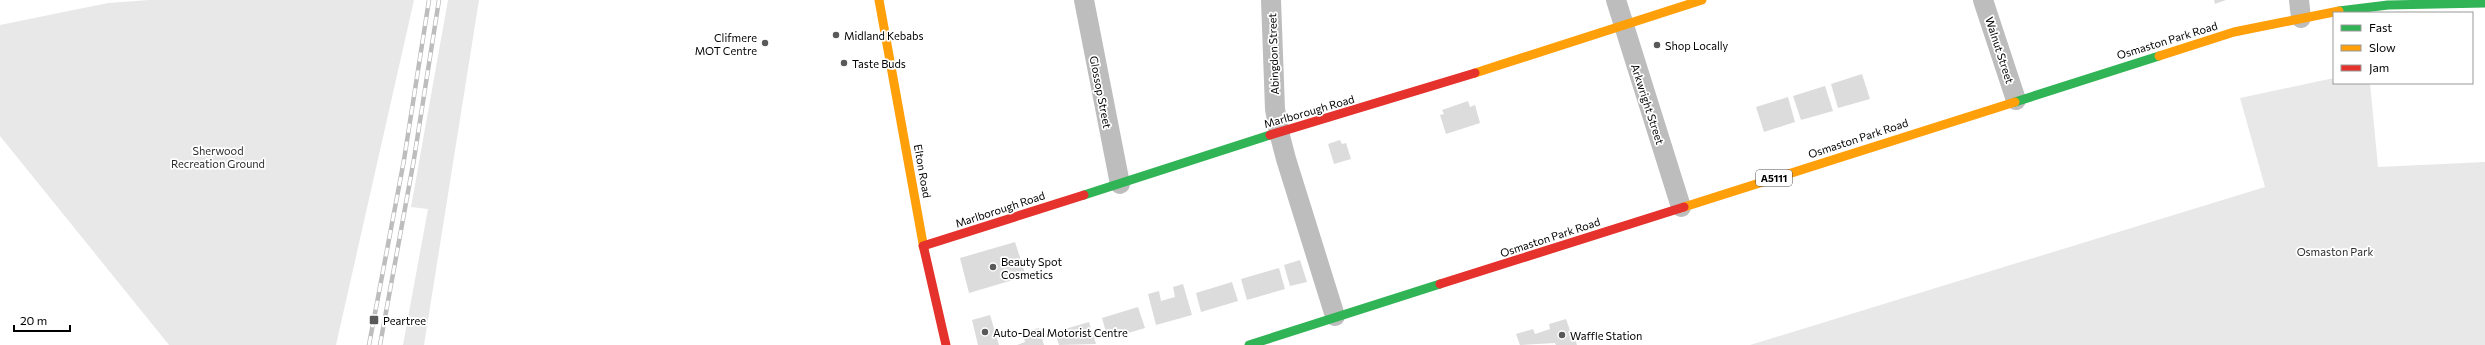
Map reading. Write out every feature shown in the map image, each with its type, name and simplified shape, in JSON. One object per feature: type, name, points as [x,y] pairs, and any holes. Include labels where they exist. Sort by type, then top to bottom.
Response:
[{"type":"main road","name":"Elton Road","points":[[879,0],[923,246],[946,345]]},
{"type":"main road","name":"Marlborough Road","points":[[923,246],[1279,132],[1400,97],[1622,24],[1702,0]]},
{"type":"main road","name":"Osmaston Park Road","points":[[1249,345],[1335,316],[1463,278],[2016,100],[2234,32],[2300,9],[2485,3]]},
{"type":"street","name":"Glossop Street","points":[[1084,0],[1120,184]]},
{"type":"street","name":"Abingdon Street","points":[[1271,0],[1275,109],[1279,132],[1335,316]]},
{"type":"street","name":"Arkwright Street","points":[[1616,0],[1622,24],[1681,207]]},
{"type":"street","name":"Walnut Street","points":[[1983,0],[2016,100]]},
{"type":"green space","name":"Sherwood Recreation Ground","points":[[149,0],[414,0],[336,345],[169,345],[0,136],[0,25],[108,3]]},
{"type":"green space","points":[[448,0],[479,0],[424,345],[403,345],[428,209],[411,207]]},
{"type":"green space","name":"Osmaston Park","points":[[2333,78],[2333,84],[2370,84],[2378,167],[2485,162],[2485,345],[1750,345],[2265,187],[2240,98]]},
{"type":"building","points":[[2214,0],[2226,0],[2215,4]]},
{"type":"building","points":[[1862,74],[1870,99],[1838,108],[1831,84]]},
{"type":"building","points":[[1825,86],[1833,111],[1801,120],[1793,96]]},
{"type":"building","points":[[1788,97],[1795,122],[1764,132],[1756,107]]},
{"type":"building","points":[[1468,101],[1470,107],[1475,105],[1480,123],[1446,134],[1440,115],[1444,114],[1442,110]]},
{"type":"building","points":[[1340,140],[1342,144],[1346,143],[1351,159],[1334,164],[1328,144]]},
{"type":"building","name":"Beauty Spot Cosmetics","points":[[1015,242],[1026,276],[969,293],[960,258]]},
{"type":"building","points":[[1300,260],[1307,282],[1290,286],[1284,265]]},
{"type":"building","points":[[1279,268],[1285,289],[1247,300],[1241,279]]},
{"type":"building","points":[[1232,282],[1238,301],[1201,312],[1196,293]]},
{"type":"building","points":[[1183,284],[1192,315],[1156,325],[1148,294],[1159,291],[1161,301],[1175,297],[1173,287]]},
{"type":"building","points":[[1138,307],[1145,328],[1108,339],[1102,318]]},
{"type":"building","name":"Auto-Deal Motorist Centre","points":[[990,315],[999,345],[978,345],[972,320]]},
{"type":"building","points":[[1566,319],[1577,345],[1556,345],[1555,343],[1520,345],[1516,334],[1533,329],[1535,334],[1550,329],[1549,324]]},
{"type":"building","points":[[1089,322],[1096,344],[1059,345],[1055,332]]},
{"type":"building","points":[[1039,328],[1044,345],[1017,345],[1025,342],[1024,338],[1032,336],[1031,330]]},
{"type":"railway","points":[[369,345],[404,160],[429,0]]},
{"type":"railway","points":[[380,345],[414,159],[439,0]]},
{"type":"traffic: fast","points":[[2339,11],[2388,5],[2485,3]]},
{"type":"traffic: fast","points":[[2015,102],[2159,56]]},
{"type":"traffic: fast","points":[[1084,195],[1270,135]]},
{"type":"traffic: fast","points":[[1249,345],[1440,284]]},
{"type":"traffic: slow","points":[[879,0],[924,249]]},
{"type":"traffic: slow","points":[[1475,73],[1702,0]]},
{"type":"traffic: slow","points":[[2334,12],[2339,11]]},
{"type":"traffic: slow","points":[[2159,56],[2234,32],[2333,12]]},
{"type":"traffic: slow","points":[[1684,207],[2015,102]]},
{"type":"traffic: jam","points":[[1270,135],[1475,73]]},
{"type":"traffic: jam","points":[[923,246],[1084,195]]},
{"type":"traffic: jam","points":[[1440,284],[1684,207]]},
{"type":"traffic: jam","points":[[924,249],[946,345]]},
{"type":"place","name":"Midland Kebabs","points":[[836,35]]},
{"type":"place","name":"Clifmere MOT Centre","points":[[765,43]]},
{"type":"place","name":"Shop Locally","points":[[1657,45]]},
{"type":"place","name":"Taste Buds","points":[[844,63]]},
{"type":"place","name":"Beauty Spot Cosmetics","points":[[993,267]]},
{"type":"place","name":"Peartree","points":[[374,320]]},
{"type":"place","name":"Auto-Deal Motorist Centre","points":[[985,332]]},
{"type":"place","name":"Waffle Station","points":[[1562,335]]}]
